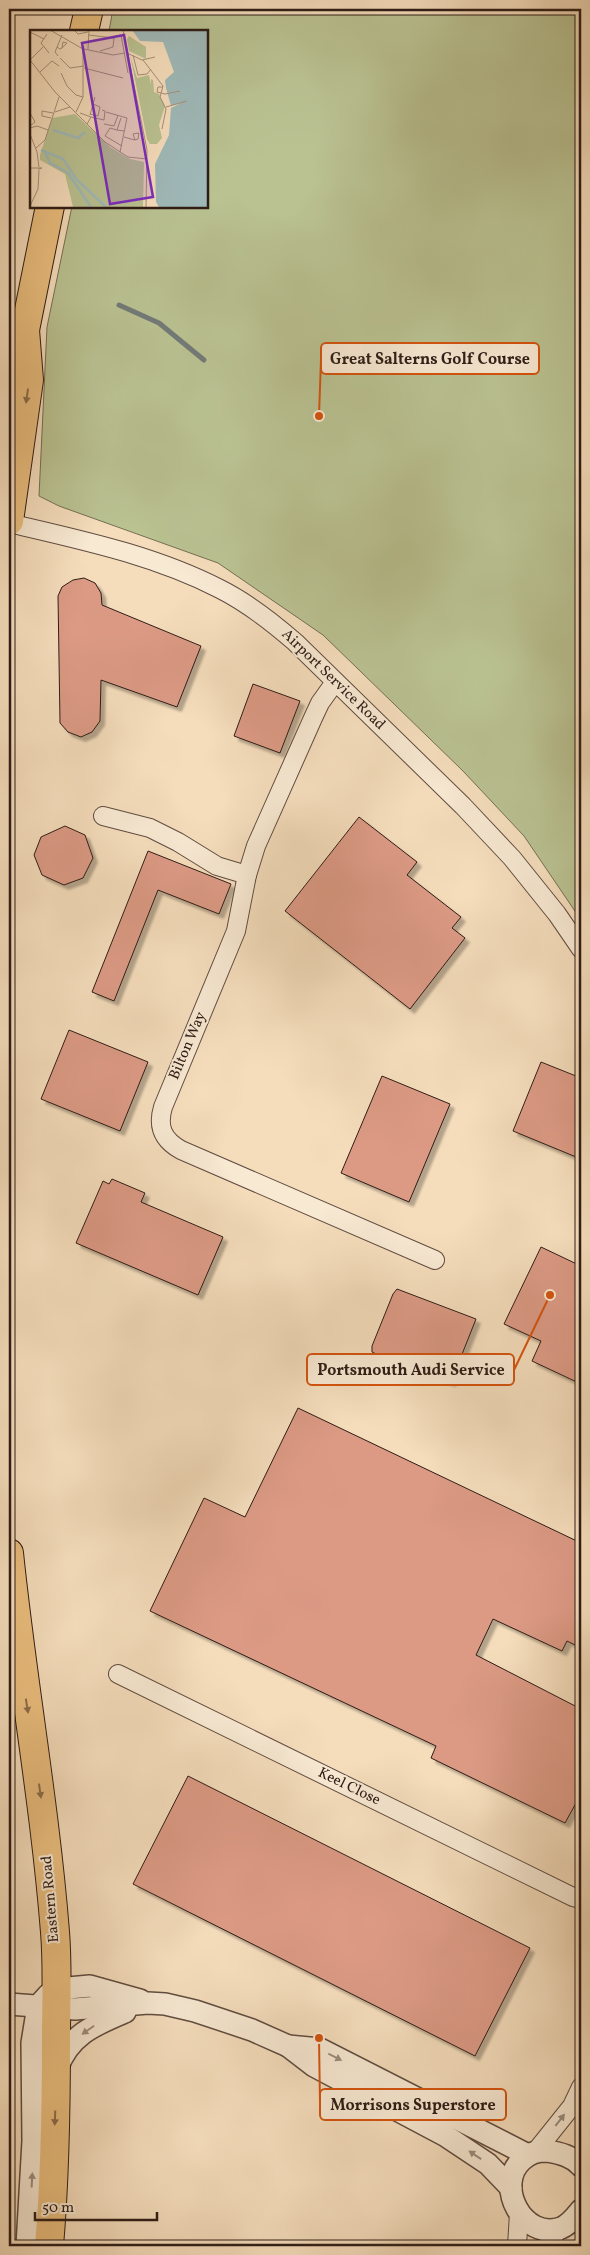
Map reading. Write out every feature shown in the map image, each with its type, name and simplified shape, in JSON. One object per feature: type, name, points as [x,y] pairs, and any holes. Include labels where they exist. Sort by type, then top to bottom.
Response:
[{"type":"main road","points":[[84,30],[88,9]]},
{"type":"main road","points":[[9,378],[25,330],[50,208]]},
{"type":"main road","points":[[9,522],[29,380],[25,330]]},
{"type":"main road","name":"Eastern Road","points":[[9,1553],[19,1649],[45,1824],[55,1934],[51,2001],[56,2069],[53,2186],[48,2246]]},
{"type":"street","name":"Airport Service Road","points":[[9,522],[134,554],[178,570],[221,589],[271,621],[295,642],[463,806],[512,858],[557,914],[581,949]]},
{"type":"street","name":"Bilton Way","points":[[335,682],[320,703],[305,734],[256,846],[247,874],[236,931],[159,1118],[163,1135],[170,1144],[181,1150],[435,1260]]},
{"type":"street","points":[[104,816],[150,828],[178,842],[217,866],[247,874]]},
{"type":"street","name":"Keel Close","points":[[118,1674],[573,1897],[581,1899]]},
{"type":"street","points":[[9,2004],[51,2001],[90,1986],[148,2003],[165,2004],[195,2011],[252,2030],[288,2046],[314,2066],[415,2118],[468,2150],[488,2164],[511,2188]]},
{"type":"street","points":[[27,2246],[33,2140],[32,2043],[51,2001]]},
{"type":"street","points":[[56,2069],[65,2049],[85,2031],[94,2025],[148,2003]]},
{"type":"street","points":[[288,2046],[320,2049],[532,2153],[564,2154],[581,2166]]},
{"type":"street","points":[[517,2246],[519,2213],[511,2188],[516,2166],[532,2153],[572,2106],[581,2087]]},
{"type":"street","points":[[547,2246],[568,2229],[581,2210]]},
{"type":"street","points":[[519,2213],[525,2220],[540,2228],[568,2229]]},
{"type":"green space","points":[[113,9],[581,9],[581,920],[524,836],[463,771],[323,635],[218,563],[59,506],[39,496],[47,327],[72,208],[208,208],[208,30],[109,30]]},
{"type":"building","points":[[84,578],[95,583],[101,593],[102,605],[201,646],[177,707],[101,680],[100,721],[92,732],[81,737],[68,732],[60,723],[58,596],[62,587],[73,580]]},
{"type":"building","points":[[253,684],[300,701],[280,753],[234,736]]},
{"type":"building","points":[[359,817],[417,862],[407,875],[461,917],[452,928],[465,938],[410,1009],[285,911]]},
{"type":"building","points":[[65,826],[85,835],[93,858],[83,878],[64,885],[42,875],[34,855],[41,837]]},
{"type":"building","points":[[148,851],[231,884],[219,914],[158,890],[114,1001],[92,992]]},
{"type":"building","points":[[69,1030],[148,1062],[120,1131],[41,1099]]},
{"type":"building","points":[[541,1062],[581,1078],[581,1159],[513,1131]]},
{"type":"building","points":[[382,1076],[450,1104],[409,1202],[341,1173]]},
{"type":"building","points":[[112,1179],[145,1193],[141,1202],[223,1237],[198,1295],[76,1243],[103,1181],[109,1184]]},
{"type":"building","points":[[541,1247],[581,1266],[581,1384],[532,1361],[541,1341],[504,1324]]},
{"type":"building","points":[[397,1289],[476,1319],[451,1382],[403,1364],[399,1375],[387,1370],[391,1361],[372,1352],[372,1346],[393,1294]]},
{"type":"building","points":[[298,1408],[581,1543],[581,1648],[567,1641],[562,1651],[493,1619],[476,1655],[581,1709],[581,1794],[565,1823],[431,1758],[436,1746],[150,1611],[204,1498],[245,1517]]},
{"type":"building","points":[[188,1776],[530,1948],[475,2056],[133,1884]]},
{"type":"waterway","points":[[119,305],[159,323],[204,360]]},
{"type":"place","name":"Great Salterns Golf Course","points":[[319,416]]},
{"type":"place","name":"Portsmouth Audi Service","points":[[550,1295]]},
{"type":"place","name":"Morrisons Superstore","points":[[319,2038]]}]
